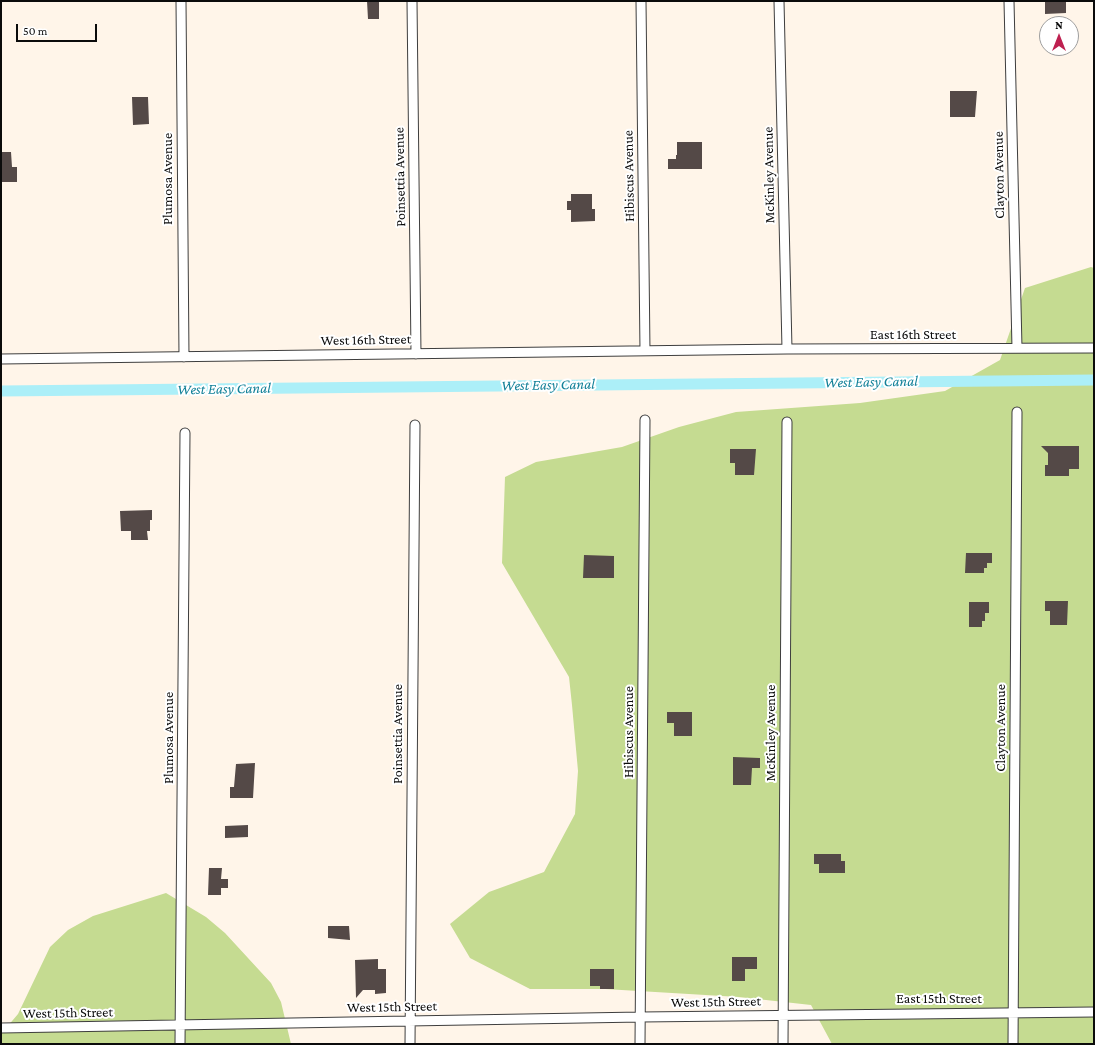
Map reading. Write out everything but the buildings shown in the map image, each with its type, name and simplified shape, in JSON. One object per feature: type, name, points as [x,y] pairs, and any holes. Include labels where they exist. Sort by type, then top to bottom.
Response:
[{"type":"street","name":"Plumosa Avenue","points":[[181,1],[184,356]]},
{"type":"street","name":"Poinsettia Avenue","points":[[412,1],[416,354]]},
{"type":"street","name":"Hibiscus Avenue","points":[[641,1],[645,351]]},
{"type":"street","name":"McKinley Avenue","points":[[779,1],[787,349]]},
{"type":"street","name":"Clayton Avenue","points":[[1009,1],[1017,348]]},
{"type":"street","name":"East 16th Street","points":[[732,350],[1094,348]]},
{"type":"street","name":"West 16th Street","points":[[1,359],[732,350]]},
{"type":"street","name":"Clayton Avenue","points":[[1013,1044],[1017,412]]},
{"type":"street","name":"Hibiscus Avenue","points":[[640,1044],[645,420]]},
{"type":"street","name":"McKinley Avenue","points":[[783,1044],[787,422]]},
{"type":"street","name":"Poinsettia Avenue","points":[[410,1044],[414,425]]},
{"type":"street","name":"Plumosa Avenue","points":[[180,1044],[185,432]]},
{"type":"street","name":"East 15th Street","points":[[783,1015],[1094,1012]]},
{"type":"street","name":"West 15th Street","points":[[1,1028],[410,1020],[783,1015]]},
{"type":"green space","points":[[1091,267],[1094,268],[1094,1044],[832,1044],[811,1005],[739,997],[605,989],[530,989],[470,958],[450,924],[489,892],[544,872],[575,814],[578,771],[569,677],[502,563],[505,477],[536,462],[622,447],[679,427],[736,412],[860,403],[945,391],[1000,360],[1025,288]]},
{"type":"green space","points":[[166,893],[206,917],[225,933],[271,983],[281,1002],[291,1044],[1,1044],[1,1034],[18,1014],[50,947],[68,930],[93,916]]},
{"type":"waterway","name":"West Easy Canal","points":[[1,391],[1094,380]]}]
